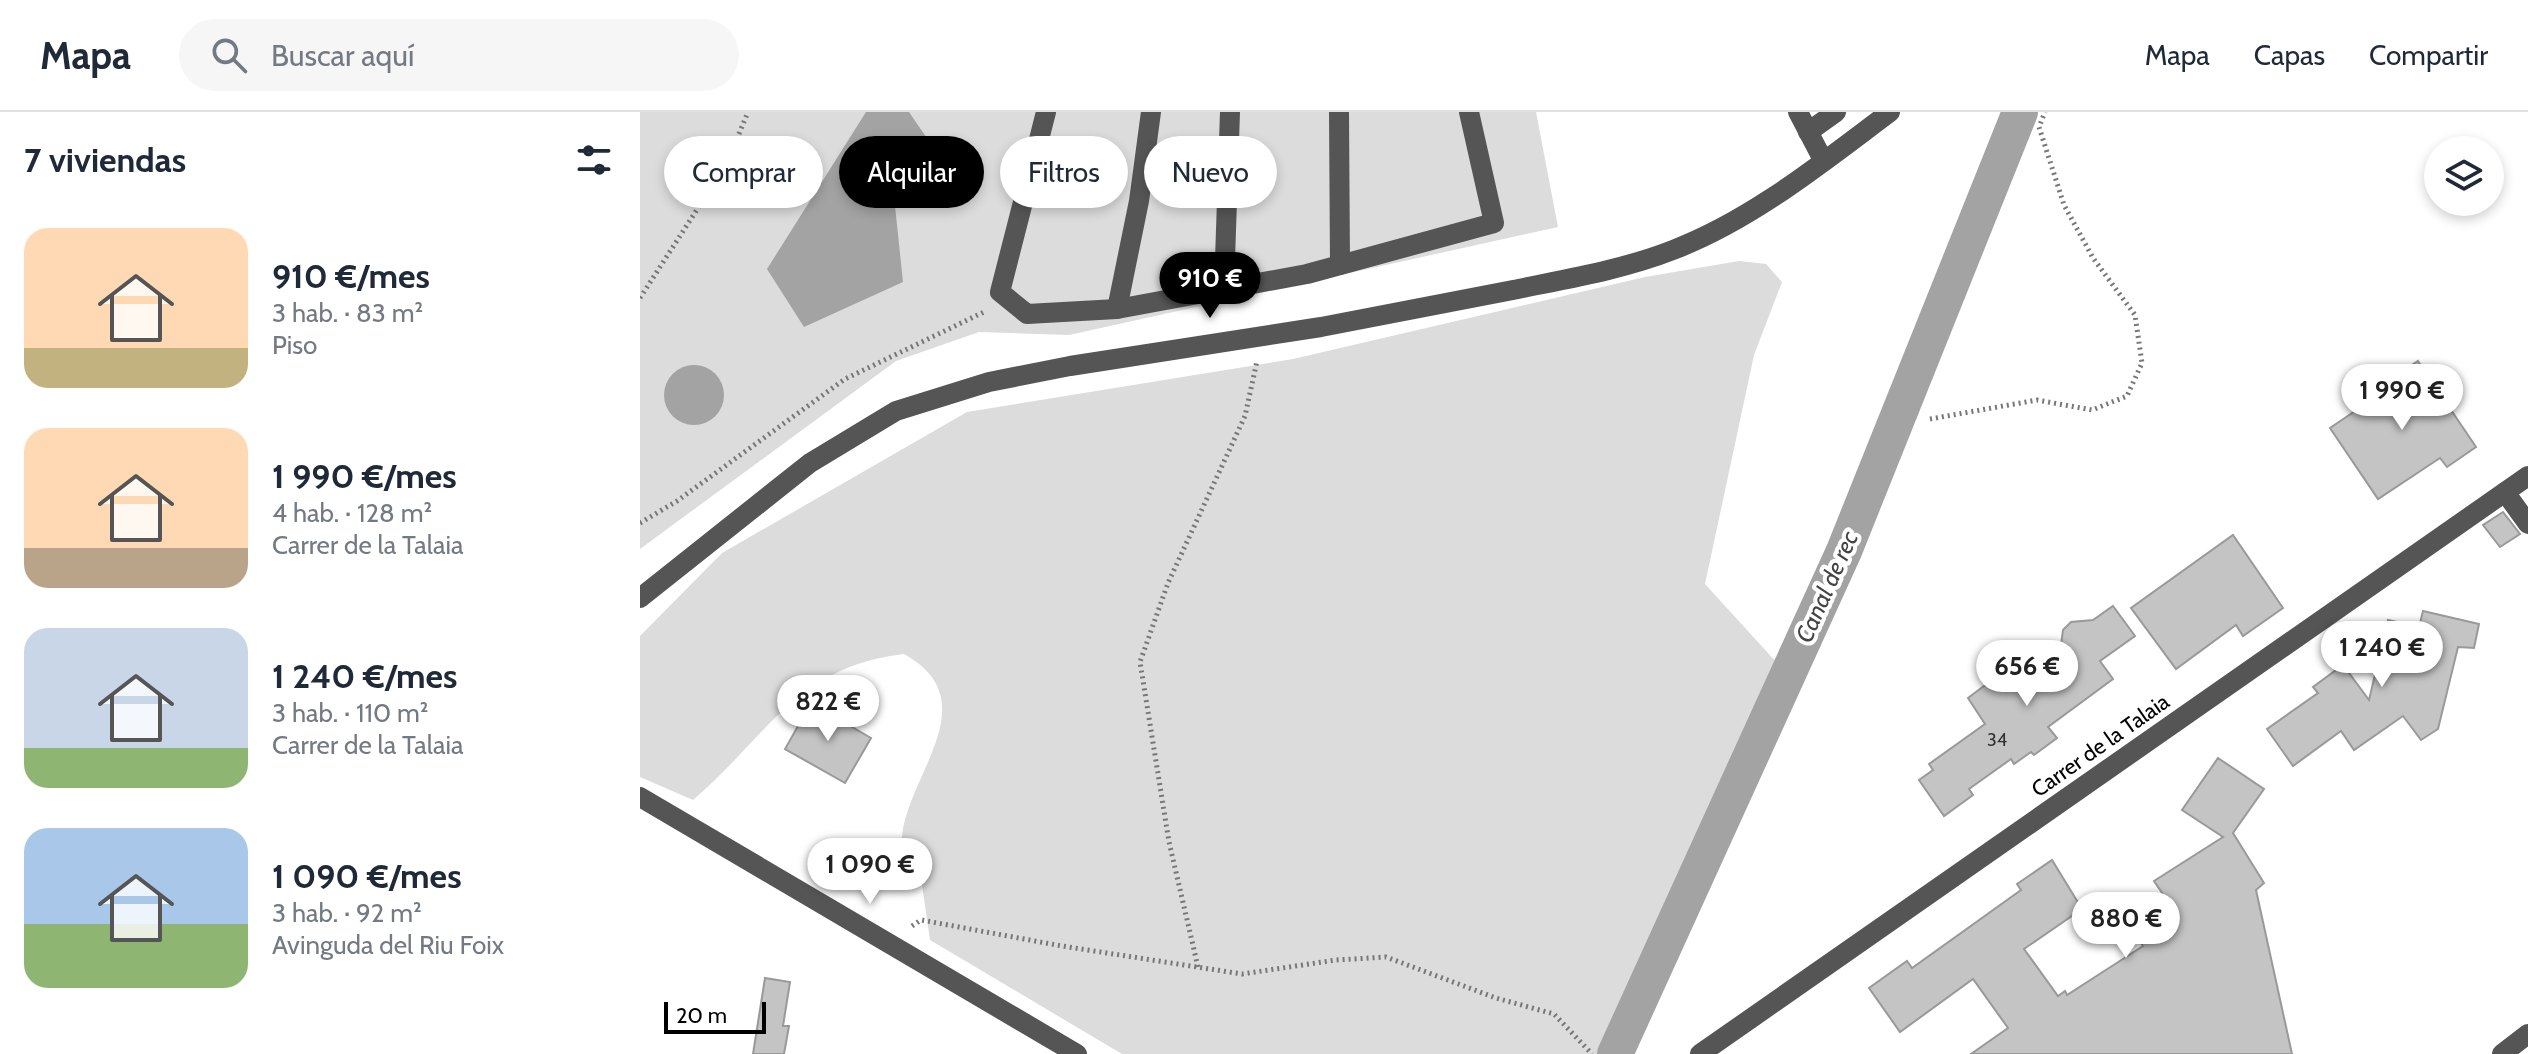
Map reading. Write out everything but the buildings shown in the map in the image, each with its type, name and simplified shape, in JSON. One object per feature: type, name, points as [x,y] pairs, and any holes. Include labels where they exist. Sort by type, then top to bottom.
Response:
[{"type":"street","points":[[1046,112],[1000,292],[1027,314],[1117,309],[1224,289],[1340,265],[1494,223],[1469,112]]},
{"type":"street","points":[[1117,309],[1139,201],[1151,112]]},
{"type":"street","points":[[1224,289],[1230,112]]},
{"type":"street","points":[[1339,112],[1340,265]]},
{"type":"street","points":[[1798,112],[1823,160]]},
{"type":"street","points":[[1808,132],[1836,112]]},
{"type":"street","points":[[640,598],[810,463],[896,411],[989,382],[1513,290],[1593,274],[1673,250],[1742,217],[1882,115]]},
{"type":"street","name":"Carrer de la Talaia","points":[[1700,1054],[2528,476]]},
{"type":"street","points":[[2505,492],[2528,524]]},
{"type":"street","points":[[640,797],[1077,1054]]},
{"type":"street","points":[[2502,1054],[2528,1034]]},
{"type":"path","points":[[640,298],[727,163],[748,112]]},
{"type":"path","points":[[1930,419],[2037,400],[2092,410],[2127,396],[2142,363],[2135,315],[2093,258],[2064,205],[2039,127],[2045,112]]},
{"type":"path","points":[[640,523],[677,501],[845,379],[1010,300]]},
{"type":"path","points":[[1198,967],[1169,842],[1140,662],[1168,583],[1245,416],[1263,334]]},
{"type":"path","points":[[889,943],[921,920],[1242,974],[1336,960],[1386,957],[1496,998],[1554,1014],[1592,1054]]},
{"type":"shaded area","points":[[640,112],[1536,112],[1558,227],[1069,335],[979,332],[896,361],[640,549]]},
{"type":"shaded area","points":[[866,112],[909,112],[925,136],[851,136]]},
{"type":"shaded area","points":[[839,155],[839,208],[895,208],[903,282],[804,327],[767,269],[805,208],[823,208],[823,180]]},
{"type":"shaded area","points":[[1739,261],[1766,264],[1782,282],[1754,355],[1705,584],[1788,675],[1632,1054],[1122,1054],[930,940],[921,878],[903,861],[902,839],[907,812],[937,739],[942,716],[940,694],[928,673],[904,654],[867,661],[836,673],[809,689],[785,708],[693,800],[640,777],[640,636],[722,553],[967,412],[1293,359],[1645,277]]},
{"type":"shaded area","points":[[694,365],[706,367],[715,374],[722,383],[722,407],[715,416],[706,423],[694,425],[682,423],[673,416],[666,407],[664,395],[666,383],[673,374],[682,367]]},
{"type":"waterway","name":"Canal de rec","points":[[1615,1054],[1844,551],[2020,112]]}]
